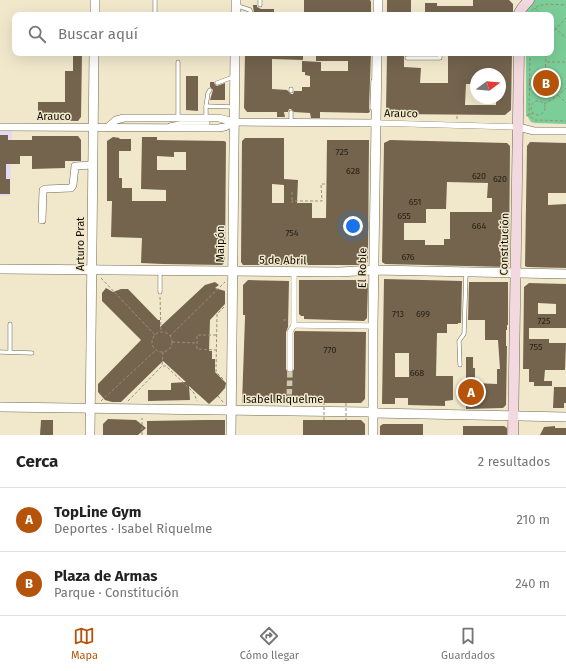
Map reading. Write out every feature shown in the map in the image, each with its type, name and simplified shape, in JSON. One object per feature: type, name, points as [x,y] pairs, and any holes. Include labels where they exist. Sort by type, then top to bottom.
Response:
[{"type":"main road","points":[[519,12],[520,0]]},
{"type":"main road","points":[[520,12],[529,0]]},
{"type":"main road","name":"Constitución","points":[[513,435],[519,56]]},
{"type":"street","points":[[95,0],[95,12]]},
{"type":"street","points":[[378,0],[378,12]]},
{"type":"street","name":"Arturo Prat","points":[[90,435],[94,406],[92,270],[94,56]]},
{"type":"street","name":"Maipón","points":[[231,435],[235,56]]},
{"type":"street","name":"El Roble","points":[[373,435],[371,412],[377,56]]},
{"type":"street","name":"Arauco","points":[[108,127],[116,120],[121,118],[178,118],[207,120],[219,118],[234,122],[376,123],[518,127],[534,131],[566,131]]},
{"type":"street","name":"Arauco","points":[[0,127],[72,128],[93,126],[222,128],[234,122]]},
{"type":"street","points":[[42,220],[43,190],[71,188],[73,185],[75,166],[93,164]]},
{"type":"street","name":"5 de Abril","points":[[0,268],[294,272],[374,270],[566,274]]},
{"type":"street","points":[[290,369],[290,332],[294,325],[294,272]]},
{"type":"street","points":[[294,325],[373,326]]},
{"type":"street","name":"Isabel Riquelme","points":[[0,407],[94,406],[143,409],[232,411],[289,407],[371,412],[566,417]]},
{"type":"lane","points":[[155,0],[155,12]]},
{"type":"lane","points":[[236,3],[250,10],[250,12]]},
{"type":"lane","points":[[406,58],[440,58],[440,56]]},
{"type":"lane","points":[[178,62],[178,118]]},
{"type":"lane","points":[[372,108],[372,86],[377,71]]},
{"type":"lane","points":[[218,83],[235,77]]},
{"type":"lane","points":[[165,127],[207,120],[206,106],[208,93],[210,90]]},
{"type":"lane","points":[[206,106],[234,107]]},
{"type":"lane","points":[[291,112],[291,123]]},
{"type":"lane","points":[[160,270],[160,292]]},
{"type":"lane","points":[[460,365],[459,341],[464,334],[466,272]]},
{"type":"lane","points":[[10,324],[10,352]]},
{"type":"lane","points":[[0,352],[32,353]]},
{"type":"lane","points":[[337,407],[358,408],[371,412]]},
{"type":"path","points":[[532,12],[534,8],[542,4],[566,5]]},
{"type":"path","points":[[566,18],[556,29],[566,38]]},
{"type":"path","points":[[529,116],[530,56]]},
{"type":"path","points":[[545,82],[546,56]]},
{"type":"path","points":[[546,62],[566,62]]},
{"type":"path","points":[[529,82],[545,82],[566,103]]},
{"type":"path","points":[[534,113],[532,108],[534,104],[538,102],[544,104],[559,95],[566,88]]},
{"type":"path","points":[[529,116],[534,113],[538,115],[544,112],[544,104]]},
{"type":"path","points":[[529,116],[535,120],[566,121]]},
{"type":"path","points":[[292,190],[292,202],[322,201],[321,184],[326,184]]},
{"type":"path","points":[[100,277],[155,335]]},
{"type":"path","points":[[170,336],[227,280],[227,286]]},
{"type":"path","points":[[160,292],[161,332]]},
{"type":"path","points":[[224,380],[216,372],[216,335],[217,314],[227,304]]},
{"type":"path","points":[[156,350],[152,341],[155,335],[161,332],[170,336]]},
{"type":"path","points":[[216,335],[197,335],[197,349],[216,350]]},
{"type":"path","points":[[156,350],[163,351],[169,349],[171,342],[170,336]]},
{"type":"path","points":[[171,342],[197,342]]},
{"type":"path","points":[[94,406],[156,350]]},
{"type":"path","points":[[126,403],[162,366],[163,351]]},
{"type":"path","points":[[162,366],[166,366],[194,393],[198,406]]},
{"type":"path","points":[[324,403],[324,420]]},
{"type":"path","points":[[346,403],[346,420]]},
{"type":"path","points":[[94,406],[105,404]]},
{"type":"path","points":[[142,435],[143,409]]},
{"type":"shaded area","points":[[0,131],[12,131],[10,196],[0,196]]},
{"type":"green space","points":[[534,0],[566,0],[566,124],[531,122],[526,114],[526,56],[554,56],[554,12],[526,12],[529,5]]},
{"type":"building","points":[[304,0],[370,0],[371,2],[371,12],[304,12]]},
{"type":"building","points":[[387,0],[411,0],[411,12],[387,12]]},
{"type":"building","points":[[473,0],[509,0],[513,4],[513,12],[425,12],[425,3],[437,3],[437,6],[473,6]]},
{"type":"building","points":[[253,5],[257,5],[257,7],[261,9],[274,9],[274,12],[254,12]]},
{"type":"building","points":[[73,56],[82,56],[81,117],[78,121],[38,120],[38,102],[65,102],[65,71],[73,71]]},
{"type":"building","points":[[245,56],[303,56],[303,60],[272,59],[272,89],[287,90],[293,94],[294,91],[302,91],[302,87],[310,87],[310,76],[305,75],[305,72],[302,72],[302,61],[321,62],[321,71],[348,71],[348,61],[316,61],[316,56],[371,56],[370,112],[368,113],[320,112],[320,118],[311,118],[310,113],[294,112],[289,109],[288,112],[284,112],[285,117],[277,117],[277,112],[247,112],[244,108]]},
{"type":"building","points":[[387,56],[404,56],[404,67],[421,68],[420,83],[448,83],[448,56],[512,56],[511,110],[505,115],[390,114],[386,111]]},
{"type":"building","points":[[186,76],[198,76],[198,111],[186,110]]},
{"type":"building","points":[[210,82],[214,82],[217,86],[225,83],[225,100],[210,100],[213,90],[210,87]]},
{"type":"building","points":[[0,135],[8,135],[8,140],[32,140],[32,136],[78,136],[81,140],[81,161],[65,161],[65,168],[32,169],[32,156],[20,156],[20,164],[6,164],[6,179],[10,179],[10,194],[0,194]]},
{"type":"building","points":[[113,137],[120,138],[119,139],[131,139],[131,151],[119,151],[119,178],[122,178],[122,188],[132,188],[132,201],[166,201],[166,190],[141,189],[142,137],[157,137],[157,140],[226,142],[225,262],[222,265],[141,263],[142,238],[111,237],[112,201],[107,201],[107,141]],"holes":[[[174,152],[186,152],[186,170],[157,170],[157,156],[174,157]]]},
{"type":"building","points":[[245,138],[284,138],[284,179],[298,180],[297,203],[312,203],[312,218],[326,218],[327,140],[369,140],[368,262],[357,265],[243,265],[241,262],[242,141]],"holes":[[[272,184],[284,185],[284,203],[272,203]]]},
{"type":"building","points":[[390,140],[507,143],[510,146],[509,265],[507,267],[385,264],[382,262],[384,143]],"holes":[[[447,182],[488,183],[487,198],[492,198],[492,212],[450,212],[450,239],[444,239],[444,245],[425,245],[425,240],[404,240],[404,223],[426,223],[426,209],[446,209]]]},
{"type":"building","points":[[530,142],[566,143],[566,193],[548,193],[548,205],[566,204],[566,268],[525,266],[527,146]]},
{"type":"building","points":[[384,279],[462,281],[461,323],[447,324],[447,333],[437,333],[436,376],[453,376],[453,400],[445,401],[445,406],[408,405],[408,398],[395,398],[395,404],[382,404]],"holes":[[[395,353],[409,353],[409,377],[395,377]]]},
{"type":"building","points":[[248,280],[289,281],[288,327],[286,332],[286,369],[288,373],[292,372],[294,369],[295,331],[366,332],[365,399],[361,403],[242,403],[245,318],[245,315],[243,315],[243,285]]},
{"type":"building","points":[[299,280],[364,280],[368,284],[367,318],[364,321],[304,319],[304,316],[299,314]]},
{"type":"building","points":[[215,282],[219,285],[215,288],[225,291],[225,304],[210,320],[209,351],[212,351],[212,359],[215,359],[215,372],[226,383],[225,388],[218,396],[209,404],[189,386],[190,400],[148,401],[148,390],[171,390],[171,383],[186,382],[163,361],[121,402],[105,400],[98,392],[98,384],[141,340],[102,301],[102,293],[106,288],[113,292],[121,289],[128,289],[158,320],[160,320],[160,327],[205,285]]},
{"type":"building","points":[[469,282],[508,282],[508,325],[506,330],[506,405],[503,408],[466,409],[466,357],[473,357],[475,383],[497,384],[497,369],[500,369],[498,340],[485,340],[485,320],[468,320]]},
{"type":"building","points":[[529,283],[566,284],[566,328],[529,328],[529,339],[549,339],[549,343],[566,343],[565,370],[545,370],[544,381],[552,381],[552,386],[534,386],[534,382],[529,382],[529,369],[523,369],[524,287]],"holes":[[[538,303],[556,304],[556,314],[538,314]]]},
{"type":"building","points":[[554,387],[566,387],[566,403],[564,403],[564,408],[553,408]]},
{"type":"building","points":[[108,419],[136,420],[146,428],[138,435],[103,435],[103,424]]},
{"type":"building","points":[[41,420],[53,420],[53,435],[40,435]]},
{"type":"building","points":[[225,420],[225,435],[147,435],[147,421]]},
{"type":"building","points":[[303,420],[361,420],[365,424],[365,435],[303,435]]},
{"type":"building","points":[[383,424],[423,424],[423,435],[380,435],[380,426]]},
{"type":"building","points":[[463,426],[504,426],[507,428],[507,435],[463,435]]},
{"type":"building","points":[[555,426],[555,428],[566,428],[566,435],[540,435],[544,427]]},
{"type":"tunnel","points":[[289,403],[290,369]]},
{"type":"place","name":"Plaza de Armas","points":[[546,83]]},
{"type":"place","name":"TopLine Gym","points":[[471,392]]}]
